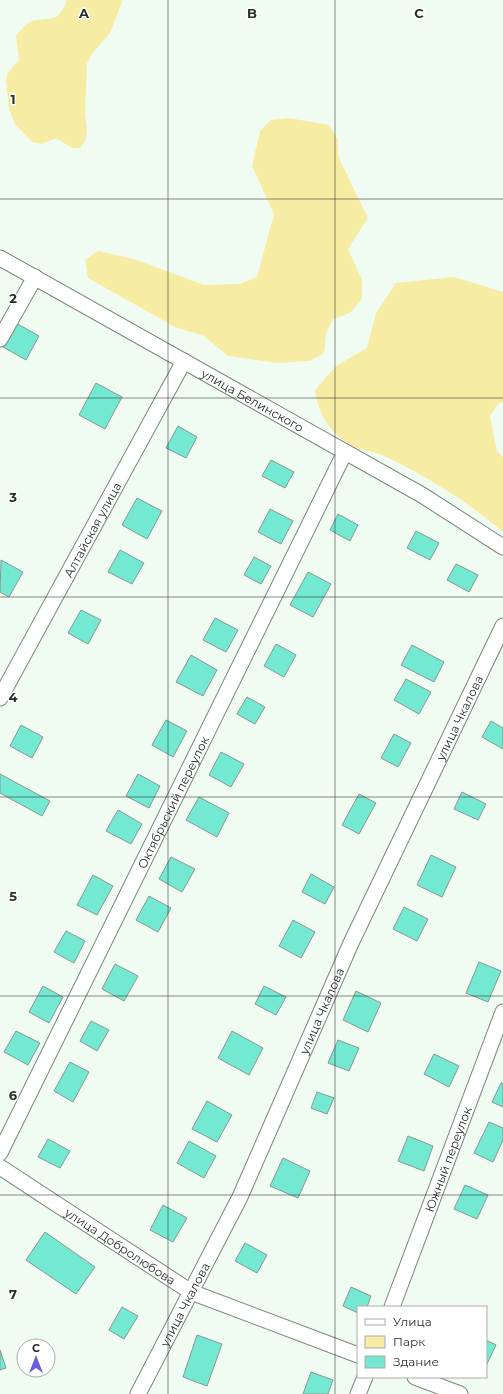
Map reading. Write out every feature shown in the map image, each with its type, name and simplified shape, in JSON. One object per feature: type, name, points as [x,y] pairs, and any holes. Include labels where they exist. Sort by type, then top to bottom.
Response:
[{"type":"street","name":"улица Белинского","points":[[0,258],[422,496],[503,547]]},
{"type":"street","points":[[0,339],[35,277]]},
{"type":"street","name":"Алтайская улица","points":[[0,698],[184,361]]},
{"type":"street","name":"Октябрьский переулок","points":[[0,1153],[345,452]]},
{"type":"street","name":"улица Чкалова","points":[[138,1394],[240,1197],[352,943],[503,626]]},
{"type":"street","name":"Южный переулок","points":[[392,1306],[503,1012]]},
{"type":"street","name":"улица Добролюбова","points":[[0,1167],[190,1292],[357,1355]]},
{"type":"street","points":[[358,1394],[365,1378]]},
{"type":"street","points":[[418,1378],[460,1394]]},
{"type":"green space","points":[[67,0],[123,0],[110,33],[92,54],[87,63],[85,112],[87,132],[85,141],[80,148],[72,148],[56,138],[42,144],[32,142],[15,124],[9,109],[6,81],[7,74],[19,60],[16,35],[27,24],[33,21],[50,19],[59,14]]},
{"type":"green space","points":[[289,118],[329,125],[338,140],[338,156],[368,218],[348,249],[362,280],[362,299],[350,313],[333,319],[326,333],[324,353],[310,361],[277,363],[228,356],[204,336],[175,327],[88,278],[85,260],[98,251],[134,259],[204,285],[240,284],[257,277],[274,214],[252,166],[260,131],[271,120]]},
{"type":"green space","points":[[454,277],[503,292],[503,402],[499,403],[490,416],[497,451],[503,457],[503,532],[460,499],[430,480],[382,455],[359,449],[347,443],[334,432],[325,420],[319,407],[315,390],[336,366],[367,348],[376,313],[396,283]]},
{"type":"building","points":[[16,323],[39,336],[26,360],[3,347]]},
{"type":"building","points":[[96,383],[122,397],[105,429],[79,415]]},
{"type":"building","points":[[178,426],[197,437],[186,458],[166,448]]},
{"type":"building","points":[[271,460],[294,472],[285,488],[262,476]]},
{"type":"building","points":[[137,498],[162,511],[147,539],[122,525]]},
{"type":"building","points":[[270,509],[293,521],[281,544],[258,532]]},
{"type":"building","points":[[338,514],[358,525],[350,541],[330,530]]},
{"type":"building","points":[[416,531],[439,543],[430,560],[407,548]]},
{"type":"building","points":[[120,550],[144,563],[132,584],[108,572]]},
{"type":"building","points":[[254,557],[271,566],[261,584],[244,575]]},
{"type":"building","points":[[1,560],[23,572],[9,597],[0,592]]},
{"type":"building","points":[[456,564],[478,575],[469,592],[447,580]]},
{"type":"building","points":[[308,572],[331,584],[313,617],[290,605]]},
{"type":"building","points":[[81,610],[101,620],[88,644],[68,633]]},
{"type":"building","points":[[215,618],[238,630],[226,652],[203,640]]},
{"type":"building","points":[[276,644],[296,655],[284,677],[264,666]]},
{"type":"building","points":[[412,645],[444,662],[434,682],[401,665]]},
{"type":"building","points":[[191,655],[217,670],[203,696],[176,682]]},
{"type":"building","points":[[406,679],[431,692],[419,714],[394,700]]},
{"type":"building","points":[[247,697],[265,707],[255,724],[237,714]]},
{"type":"building","points":[[166,720],[187,731],[173,757],[152,745]]},
{"type":"building","points":[[491,721],[503,728],[503,749],[482,737]]},
{"type":"building","points":[[21,725],[43,737],[32,758],[10,746]]},
{"type":"building","points":[[394,734],[411,743],[398,767],[381,758]]},
{"type":"building","points":[[221,752],[244,764],[231,787],[209,775]]},
{"type":"building","points":[[0,774],[50,801],[42,816],[0,793]]},
{"type":"building","points":[[138,774],[160,786],[149,808],[126,796]]},
{"type":"building","points":[[462,792],[486,804],[478,820],[454,809]]},
{"type":"building","points":[[359,794],[376,803],[359,834],[342,825]]},
{"type":"building","points":[[199,797],[229,813],[217,837],[186,820]]},
{"type":"building","points":[[118,810],[142,824],[131,844],[106,831]]},
{"type":"building","points":[[431,855],[456,867],[442,897],[417,885]]},
{"type":"building","points":[[171,857],[195,869],[182,892],[159,879]]},
{"type":"building","points":[[311,874],[334,887],[325,904],[302,892]]},
{"type":"building","points":[[93,875],[113,886],[97,915],[77,905]]},
{"type":"building","points":[[149,896],[171,908],[158,932],[136,920]]},
{"type":"building","points":[[404,907],[428,919],[417,941],[393,929]]},
{"type":"building","points":[[293,920],[315,932],[301,958],[279,946]]},
{"type":"building","points":[[66,931],[85,941],[74,963],[54,952]]},
{"type":"building","points":[[479,962],[501,971],[488,1002],[466,993]]},
{"type":"building","points":[[115,964],[138,976],[124,1001],[102,989]]},
{"type":"building","points":[[43,986],[63,997],[49,1023],[29,1012]]},
{"type":"building","points":[[264,986],[286,997],[276,1015],[255,1004]]},
{"type":"building","points":[[356,991],[381,1003],[368,1032],[343,1020]]},
{"type":"building","points":[[91,1021],[109,1030],[97,1051],[80,1041]]},
{"type":"building","points":[[16,1031],[40,1043],[28,1065],[4,1052]]},
{"type":"building","points":[[232,1031],[263,1048],[249,1075],[218,1058]]},
{"type":"building","points":[[338,1040],[359,1048],[349,1071],[328,1063]]},
{"type":"building","points":[[434,1054],[459,1066],[449,1087],[424,1074]]},
{"type":"building","points":[[70,1062],[89,1072],[73,1102],[54,1091]]},
{"type":"building","points":[[501,1083],[503,1083],[503,1107],[492,1102]]},
{"type":"building","points":[[317,1092],[334,1098],[327,1114],[311,1108]]},
{"type":"building","points":[[207,1101],[232,1115],[217,1142],[192,1129]]},
{"type":"building","points":[[489,1122],[503,1128],[503,1140],[493,1162],[474,1153]]},
{"type":"building","points":[[408,1136],[433,1146],[424,1171],[398,1161]]},
{"type":"building","points":[[48,1139],[70,1151],[60,1168],[38,1157]]},
{"type":"building","points":[[189,1141],[216,1156],[204,1178],[177,1163]]},
{"type":"building","points":[[283,1158],[310,1171],[298,1198],[270,1186]]},
{"type":"building","points":[[465,1185],[488,1195],[477,1219],[454,1209]]},
{"type":"building","points":[[163,1205],[187,1218],[173,1242],[150,1230]]},
{"type":"building","points":[[45,1232],[95,1267],[76,1294],[26,1260]]},
{"type":"building","points":[[245,1243],[267,1255],[257,1273],[235,1261]]},
{"type":"building","points":[[351,1287],[371,1296],[367,1306],[357,1306],[357,1313],[343,1306]]},
{"type":"building","points":[[122,1307],[138,1316],[124,1339],[109,1330]]},
{"type":"building","points":[[197,1335],[222,1344],[207,1386],[183,1377]]},
{"type":"building","points":[[487,1340],[496,1345],[487,1364]]},
{"type":"building","points":[[0,1350],[6,1368],[0,1370]]},
{"type":"building","points":[[311,1372],[333,1380],[328,1394],[303,1394]]}]
